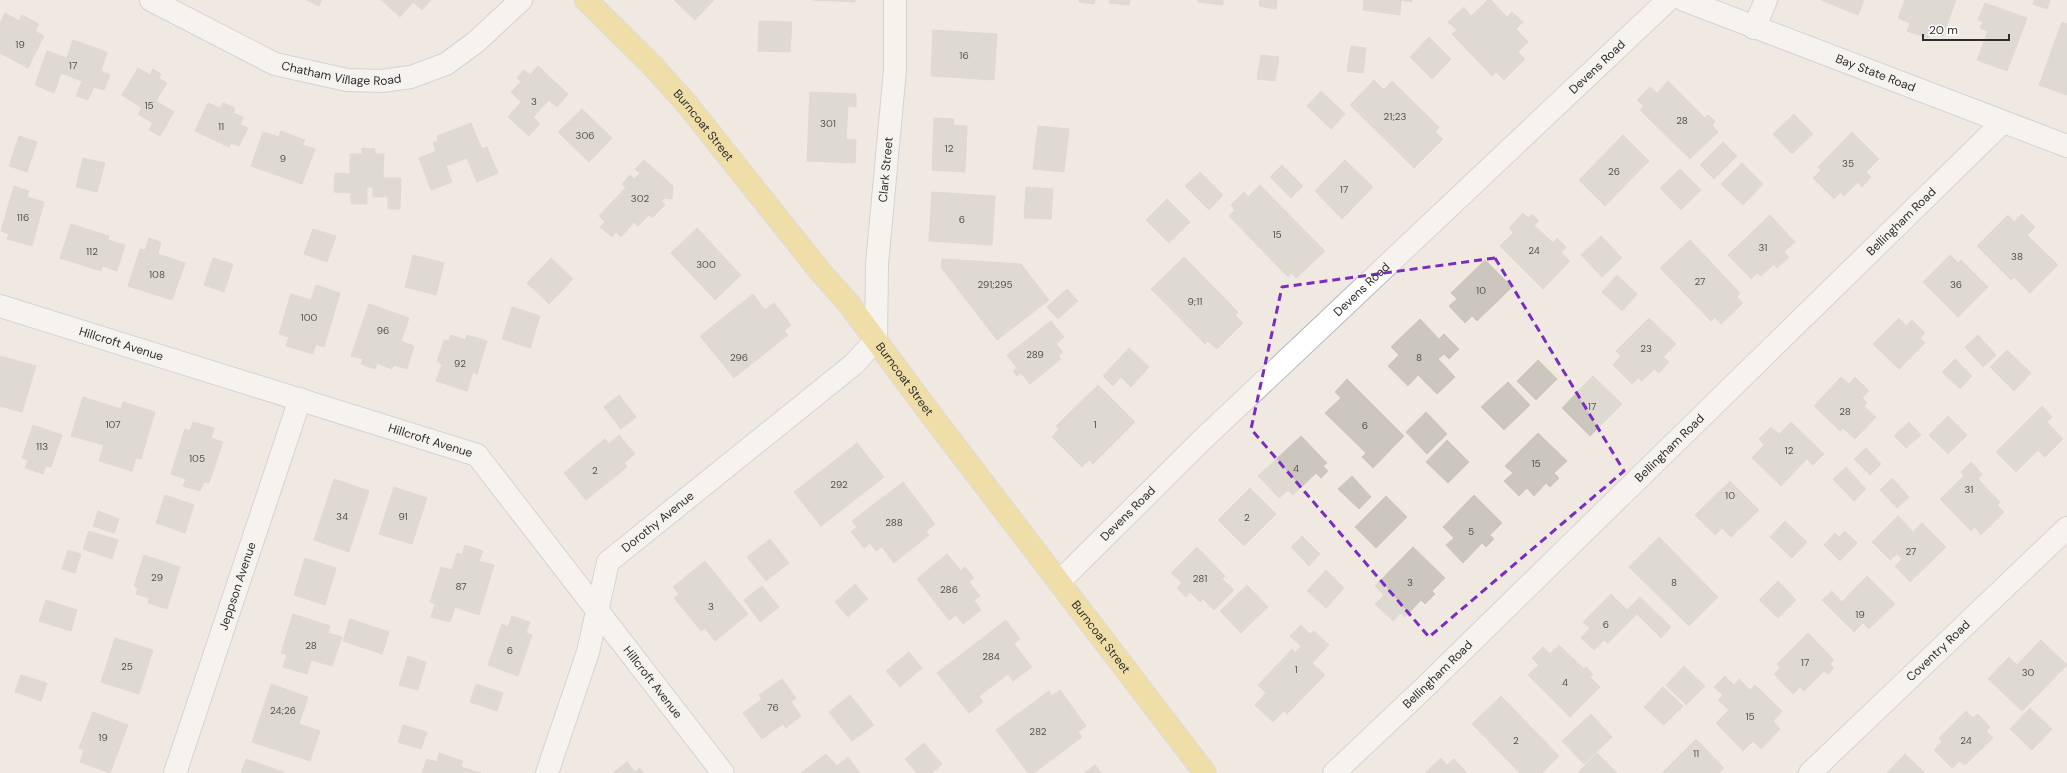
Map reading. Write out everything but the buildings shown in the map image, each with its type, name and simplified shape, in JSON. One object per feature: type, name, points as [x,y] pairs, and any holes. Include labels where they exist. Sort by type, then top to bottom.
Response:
[{"type":"main road","name":"Burncoat Street","points":[[586,0],[651,64],[686,103],[876,340],[929,412],[1205,773]]},
{"type":"street","name":"Chatham Village Road","points":[[151,0],[275,64],[347,80],[382,81],[411,77],[446,64],[476,42],[521,0]]},
{"type":"street","name":"Clark Street","points":[[876,340],[877,264],[895,70],[895,0]]},
{"type":"street","name":"Devens Road","points":[[1059,582],[1202,440],[1668,0]]},
{"type":"street","name":"Bay State Road","points":[[1684,0],[1754,28],[2067,146]]},
{"type":"street","points":[[1754,28],[1766,0]]},
{"type":"street","name":"Bellingham Road","points":[[1334,773],[1423,689],[2003,122]]},
{"type":"street","name":"Hillcroft Avenue","points":[[0,306],[477,455],[597,607],[723,773]]},
{"type":"street","name":"Dorothy Avenue","points":[[547,773],[588,652],[608,562],[854,364],[876,340]]},
{"type":"street","name":"Jeppson Avenue","points":[[175,773],[300,399]]},
{"type":"street","name":"Coventry Road","points":[[1810,773],[2067,528]]},
{"type":"highlighted area","points":[[1495,258],[1624,471],[1429,637],[1251,429],[1282,287]]}]
